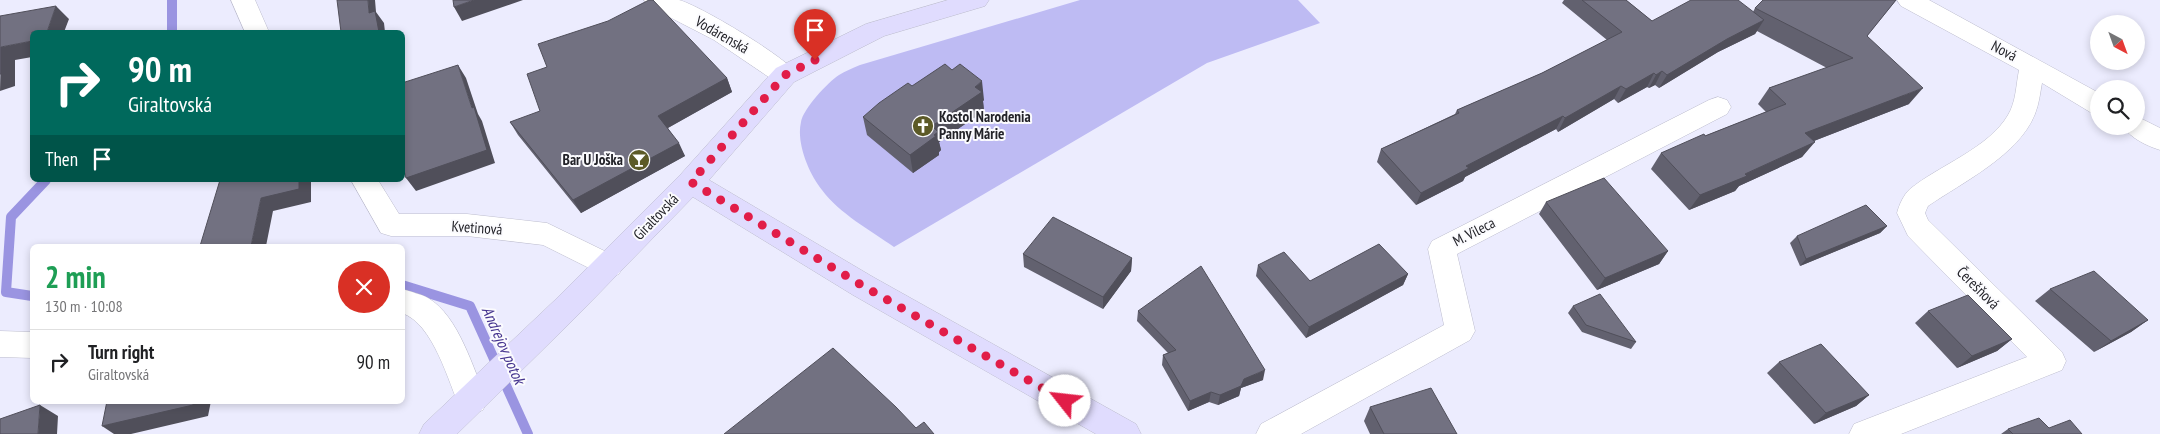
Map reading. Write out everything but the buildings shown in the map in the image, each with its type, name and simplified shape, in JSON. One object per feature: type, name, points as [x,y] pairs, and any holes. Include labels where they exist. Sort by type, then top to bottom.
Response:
[{"type":"street","points":[[244,0],[256,30]]},
{"type":"street","name":"Vodárenská","points":[[656,0],[756,54],[785,75]]},
{"type":"street","name":"Giraltovská","points":[[435,434],[555,319],[691,182],[785,75],[875,30],[977,0]]},
{"type":"street","name":"Nová","points":[[1909,0],[2090,99]]},
{"type":"street","name":"Čerešňová","points":[[1865,434],[2051,361],[1918,228],[1910,217],[1911,209],[1918,198],[1999,143],[2013,129],[2022,115],[2032,66]]},
{"type":"street","name":"M. Vileca","points":[[1272,434],[1460,331],[1442,249],[1718,107]]},
{"type":"street","points":[[2145,131],[2160,140]]},
{"type":"street","name":"Kvetinová","points":[[365,182],[391,225],[468,225],[547,234],[608,266]]},
{"type":"street","points":[[691,182],[871,290],[1125,434]]},
{"type":"street","points":[[405,302],[423,308],[437,322],[462,383],[472,400]]},
{"type":"street","points":[[0,344],[30,345]]},
{"type":"shaded area","points":[[1080,0],[1298,0],[1320,23],[1207,63],[894,247],[837,207],[817,183],[808,167],[802,149],[800,139],[801,122],[806,110],[817,96],[839,75],[860,65]]},
{"type":"waterway","name":"Andrejov potok","points":[[172,0],[172,30]]},
{"type":"waterway","name":"Andrejov potok","points":[[30,296],[6,292],[11,217],[44,182]]},
{"type":"waterway","name":"Andrejov potok","points":[[405,286],[470,306],[528,434]]},
{"type":"place","name":"Kostol Narodenia Panny Márie","points":[[923,126]]},
{"type":"place","name":"Bar U Joška","points":[[639,160]]},
{"type":"route","points":[[815,60],[785,75],[691,182],[863,286],[1065,401]]}]
